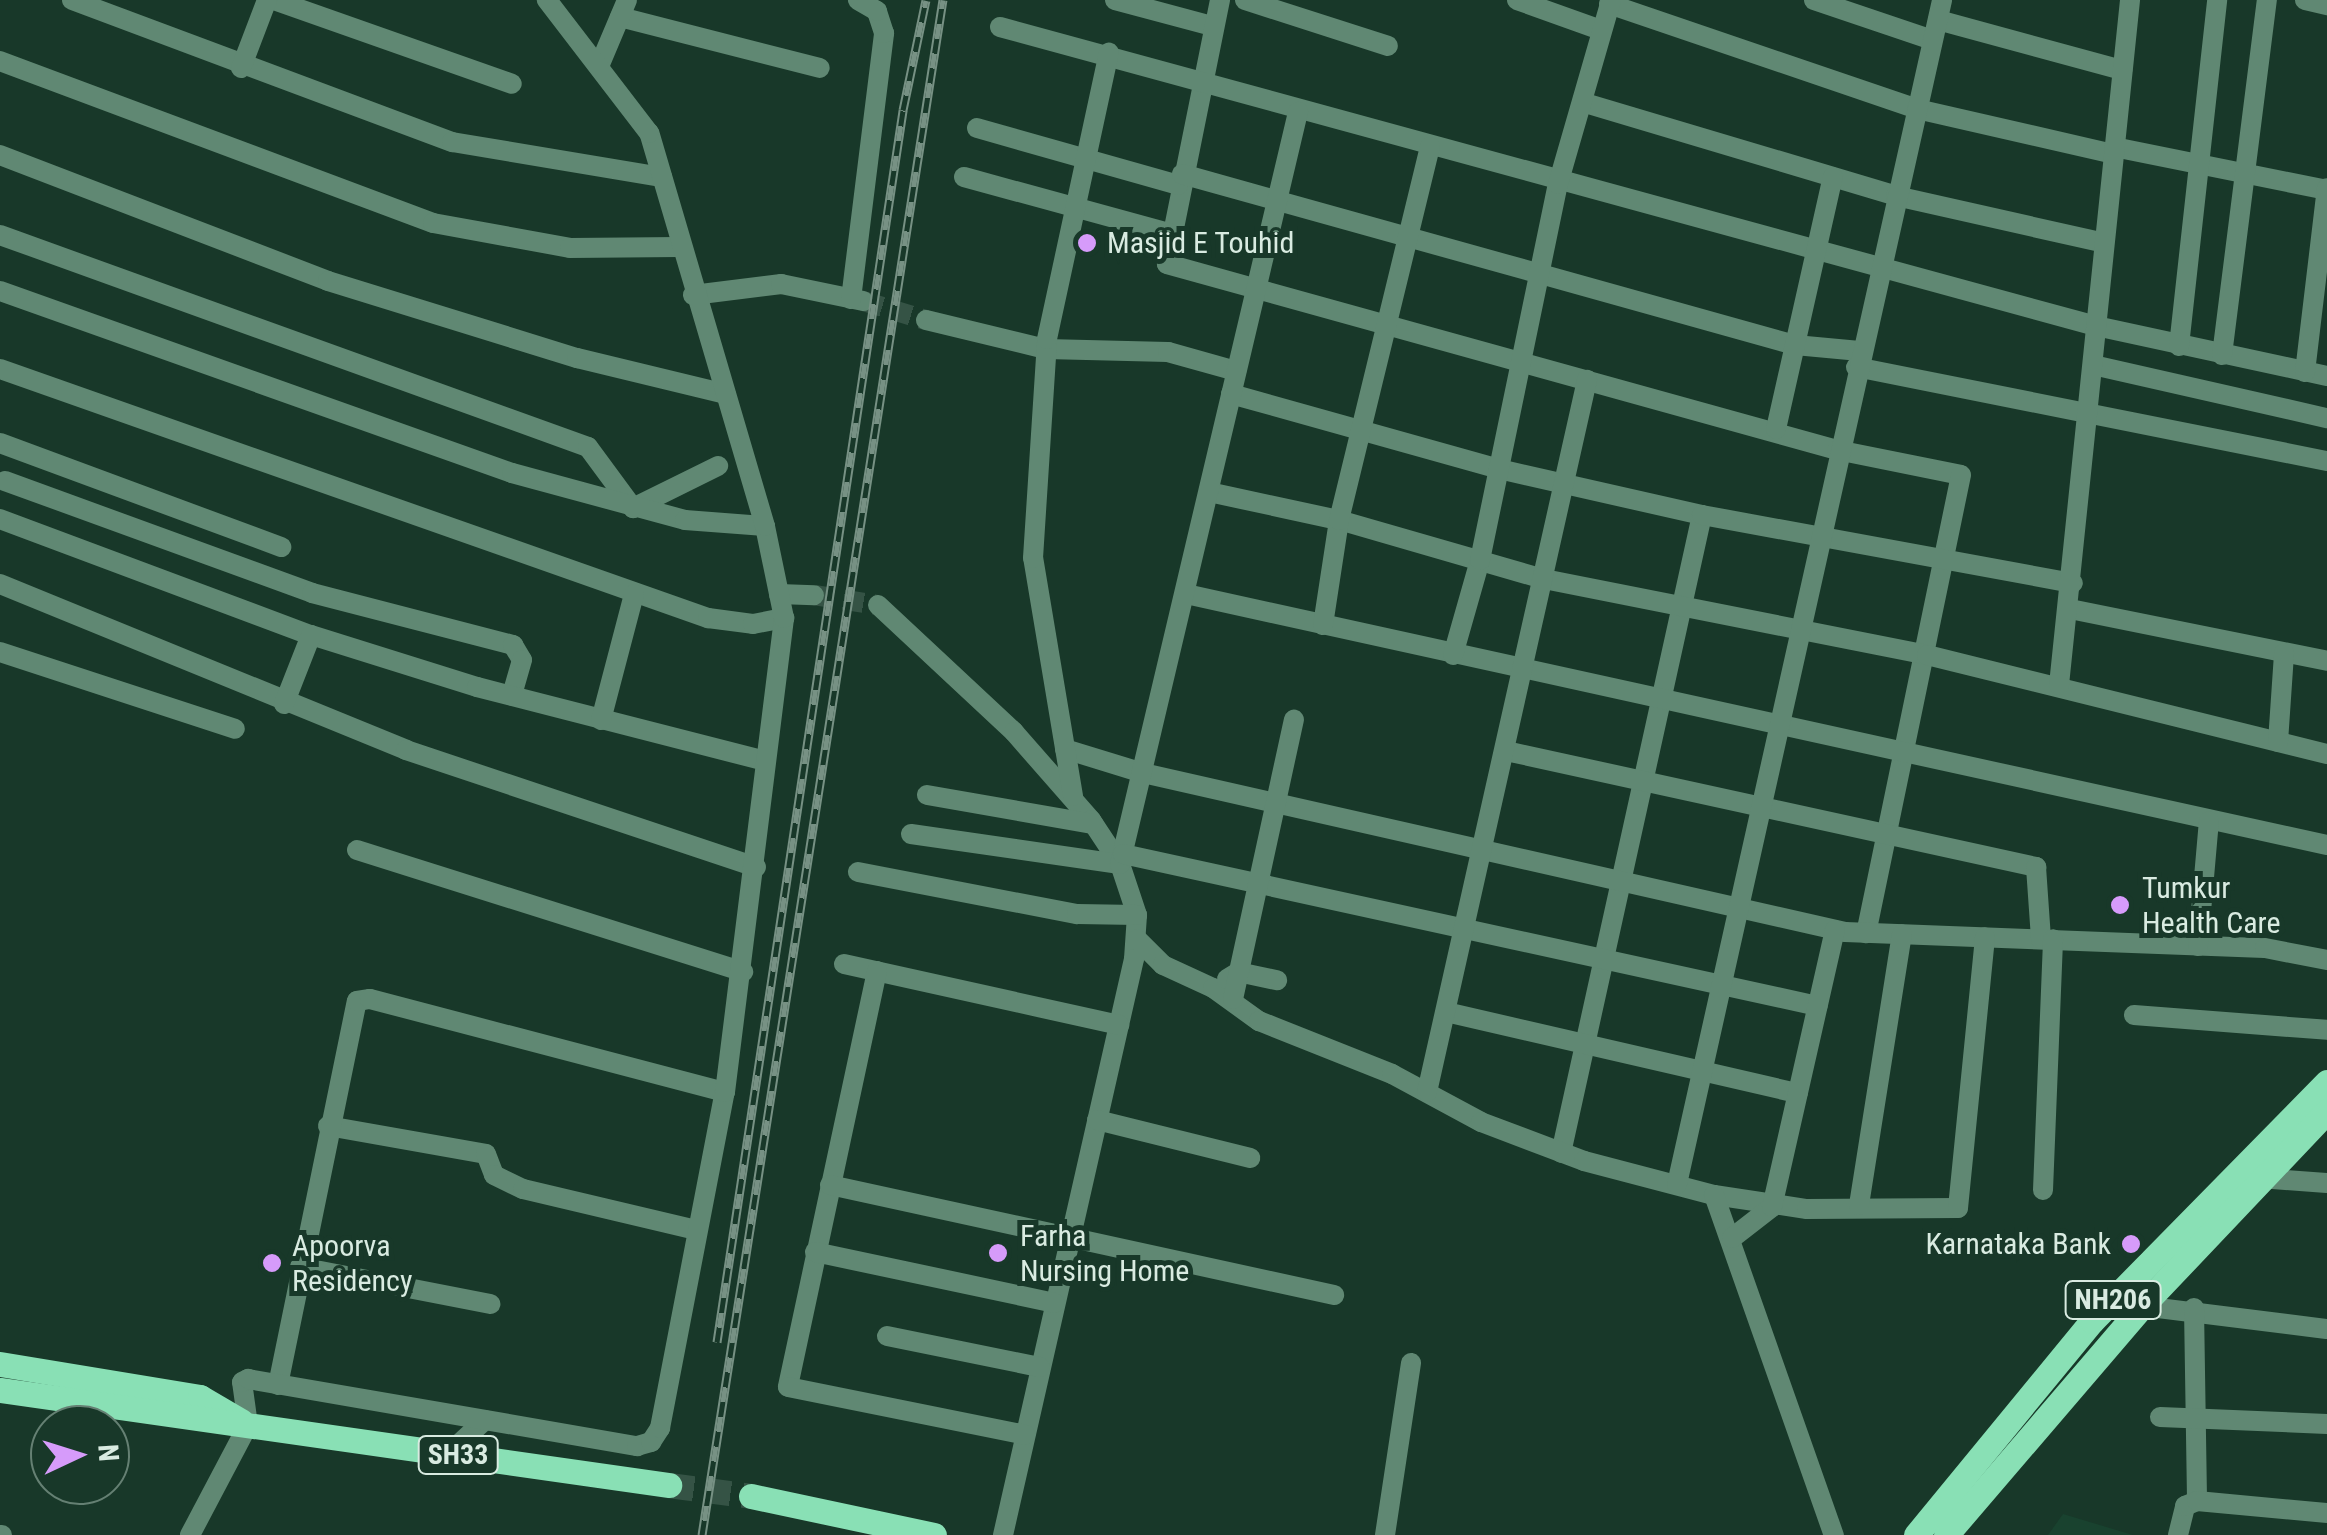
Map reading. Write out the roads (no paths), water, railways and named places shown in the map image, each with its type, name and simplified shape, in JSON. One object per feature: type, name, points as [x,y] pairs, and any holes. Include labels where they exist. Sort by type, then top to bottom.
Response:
[{"type":"main road","name":"NH206","points":[[1946,1535],[2142,1306],[2260,1178],[2327,1082]]},
{"type":"main road","name":"NH206","points":[[1916,1535],[2092,1321],[2283,1141],[2327,1110]]},
{"type":"main road","name":"SH33","points":[[0,1364],[200,1398],[248,1426]]},
{"type":"main road","name":"SH33","points":[[0,1390],[669,1484]]},
{"type":"main road","points":[[751,1496],[934,1535]]},
{"type":"street","points":[[72,0],[241,68],[452,142],[662,177]]},
{"type":"street","points":[[241,68],[270,0],[512,84]]},
{"type":"street","points":[[190,1535],[248,1426],[242,1382],[278,1384],[637,1446],[651,1442],[660,1428],[725,1092],[756,866],[762,760],[784,618],[765,526],[693,295],[649,133],[600,64],[547,0]]},
{"type":"street","points":[[693,295],[780,284],[857,300],[884,33],[877,10],[858,0]]},
{"type":"street","points":[[1115,0],[1212,26]]},
{"type":"street","points":[[1220,0],[1168,233],[1167,264],[1837,450],[1961,476],[1908,754],[1866,933]]},
{"type":"street","points":[[1245,0],[1306,8],[1388,46]]},
{"type":"street","points":[[1517,0],[1601,30]]},
{"type":"street","points":[[1814,0],[1938,20],[2122,70]]},
{"type":"street","points":[[2059,685],[2073,583],[2130,0]]},
{"type":"street","points":[[2179,346],[2217,0]]},
{"type":"street","points":[[2222,355],[2266,0]]},
{"type":"street","points":[[2305,0],[2327,6]]},
{"type":"street","points":[[1453,655],[1480,560],[1558,184],[1585,103],[1610,2],[1917,110],[2327,189],[2305,372]]},
{"type":"street","points":[[600,64],[623,8],[820,68]]},
{"type":"street","points":[[1677,1184],[1776,722],[1938,20]]},
{"type":"street","points":[[1000,28],[1109,54],[1298,112],[1558,184],[1817,248],[2096,326],[2327,376]]},
{"type":"street","points":[[1073,800],[1033,558],[1046,349],[1072,207],[1109,54]]},
{"type":"street","points":[[0,61],[433,223],[570,248],[679,247]]},
{"type":"street","points":[[1585,103],[1896,196],[2104,243]]},
{"type":"street","points":[[1122,859],[1298,112]]},
{"type":"street","points":[[977,128],[1086,157],[1278,199],[1795,345],[2089,417],[2327,461]]},
{"type":"street","points":[[1324,625],[1339,520],[1430,147]]},
{"type":"street","points":[[0,155],[328,281],[578,358],[726,394]]},
{"type":"street","points":[[964,177],[1168,233]]},
{"type":"street","points":[[1776,430],[1833,177]]},
{"type":"street","points":[[0,236],[588,447],[633,508]]},
{"type":"street","points":[[0,291],[512,472],[633,508],[715,525],[765,526]]},
{"type":"street","points":[[926,320],[1046,349],[1168,352],[1236,371]]},
{"type":"street","points":[[2093,365],[2327,418]]},
{"type":"street","points":[[0,369],[708,618],[754,624],[784,618]]},
{"type":"street","points":[[1427,1092],[1587,380]]},
{"type":"street","points":[[1231,394],[1498,468],[1702,515],[1819,532],[1946,562],[2073,583]]},
{"type":"street","points":[[0,443],[280,546]]},
{"type":"street","points":[[633,508],[718,466]]},
{"type":"street","points":[[5,481],[312,592],[512,646],[522,660],[512,696]]},
{"type":"street","points":[[1209,492],[1339,520],[1544,579],[1680,611],[1798,628],[1927,655],[2327,754]]},
{"type":"street","points":[[1561,1153],[1624,884],[1702,515]]},
{"type":"street","points":[[0,519],[312,635],[512,696],[762,760]]},
{"type":"street","points":[[0,584],[284,704],[756,866]]},
{"type":"street","points":[[601,720],[634,594]]},
{"type":"street","points":[[779,594],[814,595]]},
{"type":"street","points":[[1186,594],[2327,844]]},
{"type":"street","points":[[878,605],[1014,732],[1073,800],[1122,859],[1137,914],[1137,939],[1119,1026],[1003,1535]]},
{"type":"street","points":[[2070,609],[2327,661]]},
{"type":"street","points":[[284,704],[312,635]]},
{"type":"street","points":[[0,652],[235,729]]},
{"type":"street","points":[[2278,742],[2284,653]]},
{"type":"street","points":[[1233,999],[1255,884],[1294,720]]},
{"type":"street","points":[[1065,749],[1143,774],[1835,930],[2198,946],[2327,960]]},
{"type":"street","points":[[1506,752],[1888,838],[2036,867],[2047,939],[2043,1190]]},
{"type":"street","points":[[927,795],[1093,824]]},
{"type":"street","points":[[2198,946],[2208,820]]},
{"type":"street","points":[[911,834],[1122,859],[1255,884],[1608,956],[1818,1006]]},
{"type":"street","points":[[357,850],[742,972]]},
{"type":"street","points":[[858,872],[1076,914],[1137,914]]},
{"type":"street","points":[[1732,1238],[1772,1207],[1835,930]]},
{"type":"street","points":[[1859,1204],[1902,934]]},
{"type":"street","points":[[1137,939],[1163,966],[1214,988],[1259,1020],[1561,1153],[1772,1207],[1859,1204],[1958,1208],[1985,937]]},
{"type":"street","points":[[844,964],[1119,1026]]},
{"type":"street","points":[[877,971],[788,1386],[1025,1435]]},
{"type":"street","points":[[1214,988],[1238,972],[1277,980]]},
{"type":"street","points":[[278,1384],[356,1001],[370,999],[725,1092]]},
{"type":"street","points":[[1446,1012],[1798,1093]]},
{"type":"street","points":[[2134,1014],[2327,1030]]},
{"type":"street","points":[[1097,1120],[1250,1158]]},
{"type":"street","points":[[328,1126],[486,1154],[494,1174],[523,1189],[696,1230]]},
{"type":"street","points":[[2260,1178],[2327,1182]]},
{"type":"street","points":[[830,1185],[1334,1294]]},
{"type":"street","points":[[1714,1195],[1834,1535]]},
{"type":"street","points":[[815,1252],[1055,1303]]},
{"type":"street","points":[[300,1267],[490,1304]]},
{"type":"street","points":[[2142,1306],[2194,1308],[2327,1329]]},
{"type":"street","points":[[2194,1308],[2197,1501]]},
{"type":"street","points":[[887,1336],[1040,1368]]},
{"type":"street","points":[[1385,1535],[1411,1363]]},
{"type":"street","points":[[2160,1417],[2327,1424]]},
{"type":"street","points":[[449,1453],[485,1420]]},
{"type":"street","points":[[2178,1535],[2185,1506],[2197,1501],[2327,1514]]},
{"type":"tunnel","points":[[863,301],[926,320]]},
{"type":"tunnel","points":[[814,595],[878,605]]},
{"type":"tunnel","points":[[669,1485],[751,1496]]},
{"type":"railway","points":[[717,1342],[903,110],[926,0]]},
{"type":"railway","points":[[702,1535],[943,0]]},
{"type":"place","name":"Masjid E Touhid","points":[[1087,243]]},
{"type":"place","name":"Tumkur Health Care","points":[[2120,905]]},
{"type":"place","name":"Karnataka Bank","points":[[2131,1244]]},
{"type":"place","name":"Farha Nursing Home","points":[[998,1253]]},
{"type":"place","name":"Apoorva Residency","points":[[272,1263]]}]
